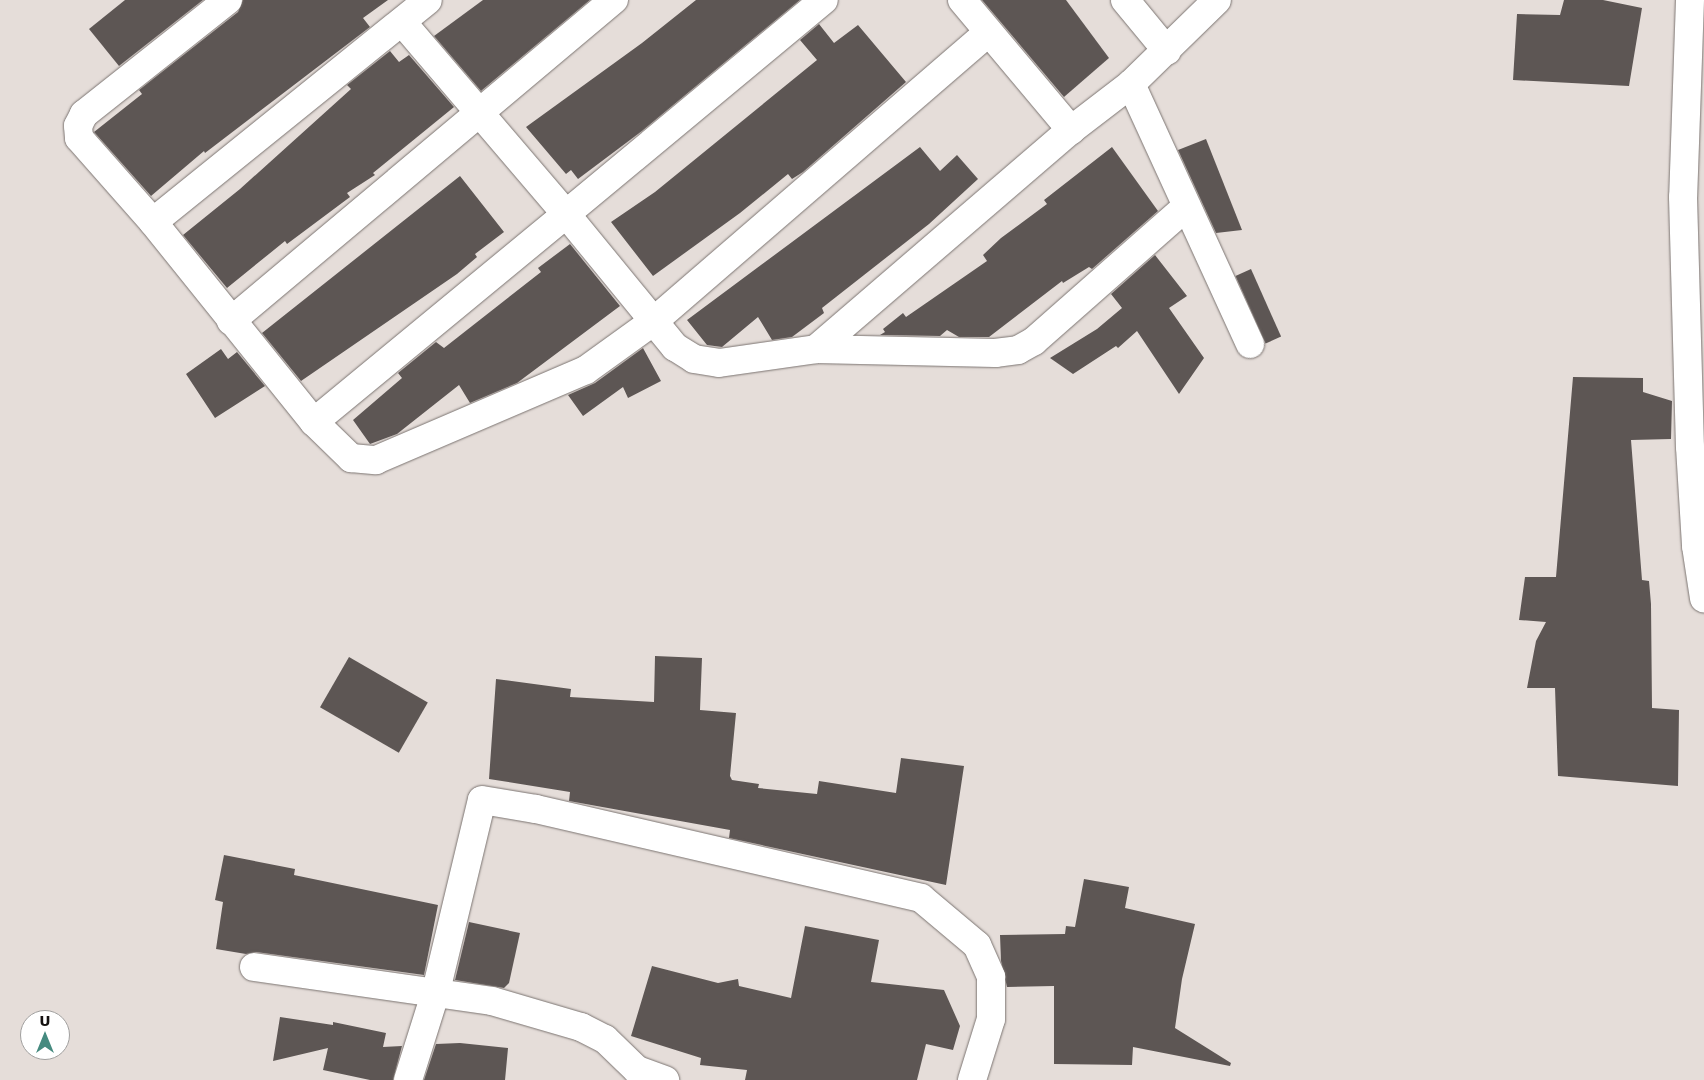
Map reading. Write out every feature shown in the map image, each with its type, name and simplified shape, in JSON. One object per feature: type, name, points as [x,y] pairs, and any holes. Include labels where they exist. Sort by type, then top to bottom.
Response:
[{"type":"street","points":[[228,0],[84,114],[78,126],[79,138],[153,222],[314,422],[351,458],[376,460],[586,370],[654,321],[988,33]]},
{"type":"street","points":[[153,222],[428,0]]},
{"type":"street","points":[[231,321],[482,114],[614,0]]},
{"type":"street","points":[[314,422],[824,0]]},
{"type":"street","points":[[962,0],[1071,130]]},
{"type":"street","points":[[1125,0],[1167,51]]},
{"type":"street","points":[[816,349],[1071,130],[1131,84],[1167,51],[1217,0]]},
{"type":"street","points":[[1690,0],[1683,197],[1690,447],[1696,546],[1704,598]]},
{"type":"street","points":[[402,22],[482,114],[675,347],[694,359],[720,363],[816,349],[995,353],[1018,350],[1034,341],[1186,207]]},
{"type":"street","points":[[1131,84],[1250,344]]},
{"type":"street","points":[[408,1080],[436,991],[482,800],[546,811],[921,898],[977,945],[991,977],[991,1019],[972,1080]]},
{"type":"street","points":[[254,967],[436,991],[492,1001],[581,1027],[605,1039],[637,1070],[665,1080]]},
{"type":"building","points":[[125,0],[203,0],[119,66],[89,29]]},
{"type":"building","points":[[243,0],[388,0],[363,18],[370,27],[205,153],[204,151],[151,196],[94,132],[142,94],[139,90],[238,12]]},
{"type":"building","points":[[483,0],[590,0],[481,91],[434,36]]},
{"type":"building","points":[[696,0],[800,0],[642,131],[578,179],[571,170],[566,174],[526,127],[642,43]]},
{"type":"building","points":[[982,0],[1066,0],[1109,58],[1064,97]]},
{"type":"building","points":[[1564,0],[1603,0],[1642,8],[1629,86],[1513,80],[1517,14],[1560,15]]},
{"type":"building","points":[[819,24],[834,43],[858,25],[906,82],[803,172],[792,179],[788,174],[740,213],[653,276],[611,222],[655,192],[817,60],[800,40]]},
{"type":"building","points":[[390,51],[399,62],[409,55],[454,107],[373,173],[375,175],[347,193],[350,197],[287,244],[285,241],[227,288],[183,235],[240,189],[351,89],[347,85]]},
{"type":"building","points":[[1206,139],[1242,230],[1216,233],[1178,150]]},
{"type":"building","points":[[920,147],[940,171],[957,155],[978,179],[929,224],[822,308],[824,313],[792,337],[772,340],[758,317],[722,347],[707,345],[687,320]]},
{"type":"building","points":[[1112,147],[1158,211],[1092,269],[1089,267],[1063,283],[1062,281],[989,337],[959,337],[947,330],[940,336],[880,335],[885,332],[883,329],[903,313],[906,317],[987,261],[983,255],[1001,238],[1047,204],[1044,200]]},
{"type":"building","points":[[460,176],[504,232],[475,254],[477,257],[457,274],[301,381],[262,333]]},
{"type":"building","points":[[570,244],[620,306],[517,383],[470,403],[459,385],[397,434],[370,444],[353,420],[402,378],[398,373],[436,342],[444,348],[541,272],[538,268]]},
{"type":"building","points":[[1155,255],[1187,296],[1169,308],[1204,358],[1179,394],[1137,331],[1118,348],[1116,346],[1073,374],[1050,358],[1097,329],[1122,308],[1111,294]]},
{"type":"building","points":[[1251,269],[1281,337],[1266,344],[1235,276]]},
{"type":"building","points":[[643,348],[661,381],[628,398],[623,387],[583,416],[568,395],[595,383]]},
{"type":"building","points":[[221,349],[228,359],[237,352],[265,386],[215,418],[186,374]]},
{"type":"building","points":[[1573,377],[1643,378],[1643,392],[1672,401],[1671,439],[1631,440],[1642,580],[1649,581],[1651,604],[1652,708],[1679,710],[1678,786],[1558,776],[1555,688],[1527,688],[1536,641],[1546,622],[1519,620],[1525,577],[1556,577]]},
{"type":"building","points":[[655,656],[702,658],[700,710],[736,713],[730,776],[732,780],[759,784],[758,788],[817,794],[819,781],[896,793],[901,758],[964,766],[946,885],[729,838],[730,830],[569,801],[570,792],[489,779],[496,679],[571,689],[570,697],[654,702]]},
{"type":"building","points":[[349,657],[428,702],[399,753],[320,707]]},
{"type":"building","points":[[224,855],[295,869],[294,875],[438,905],[424,975],[256,952],[246,954],[216,949],[223,902],[215,900]]},
{"type":"building","points":[[1084,879],[1129,887],[1125,908],[1195,924],[1182,979],[1175,1028],[1231,1063],[1230,1066],[1133,1047],[1132,1065],[1054,1064],[1054,986],[1007,987],[1001,961],[1000,935],[1065,934],[1066,926],[1075,927]]},
{"type":"building","points":[[469,922],[520,933],[509,983],[504,988],[455,980]]},
{"type":"building","points":[[805,926],[879,940],[871,982],[944,990],[960,1026],[953,1050],[926,1044],[917,1080],[745,1080],[747,1070],[700,1065],[701,1058],[631,1036],[652,966],[718,983],[738,979],[739,986],[791,998]]},
{"type":"building","points":[[280,1017],[333,1025],[333,1022],[386,1033],[383,1047],[402,1046],[393,1080],[370,1080],[323,1070],[328,1048],[273,1061]]},
{"type":"building","points":[[460,1043],[508,1048],[505,1080],[424,1080],[436,1044]]}]
